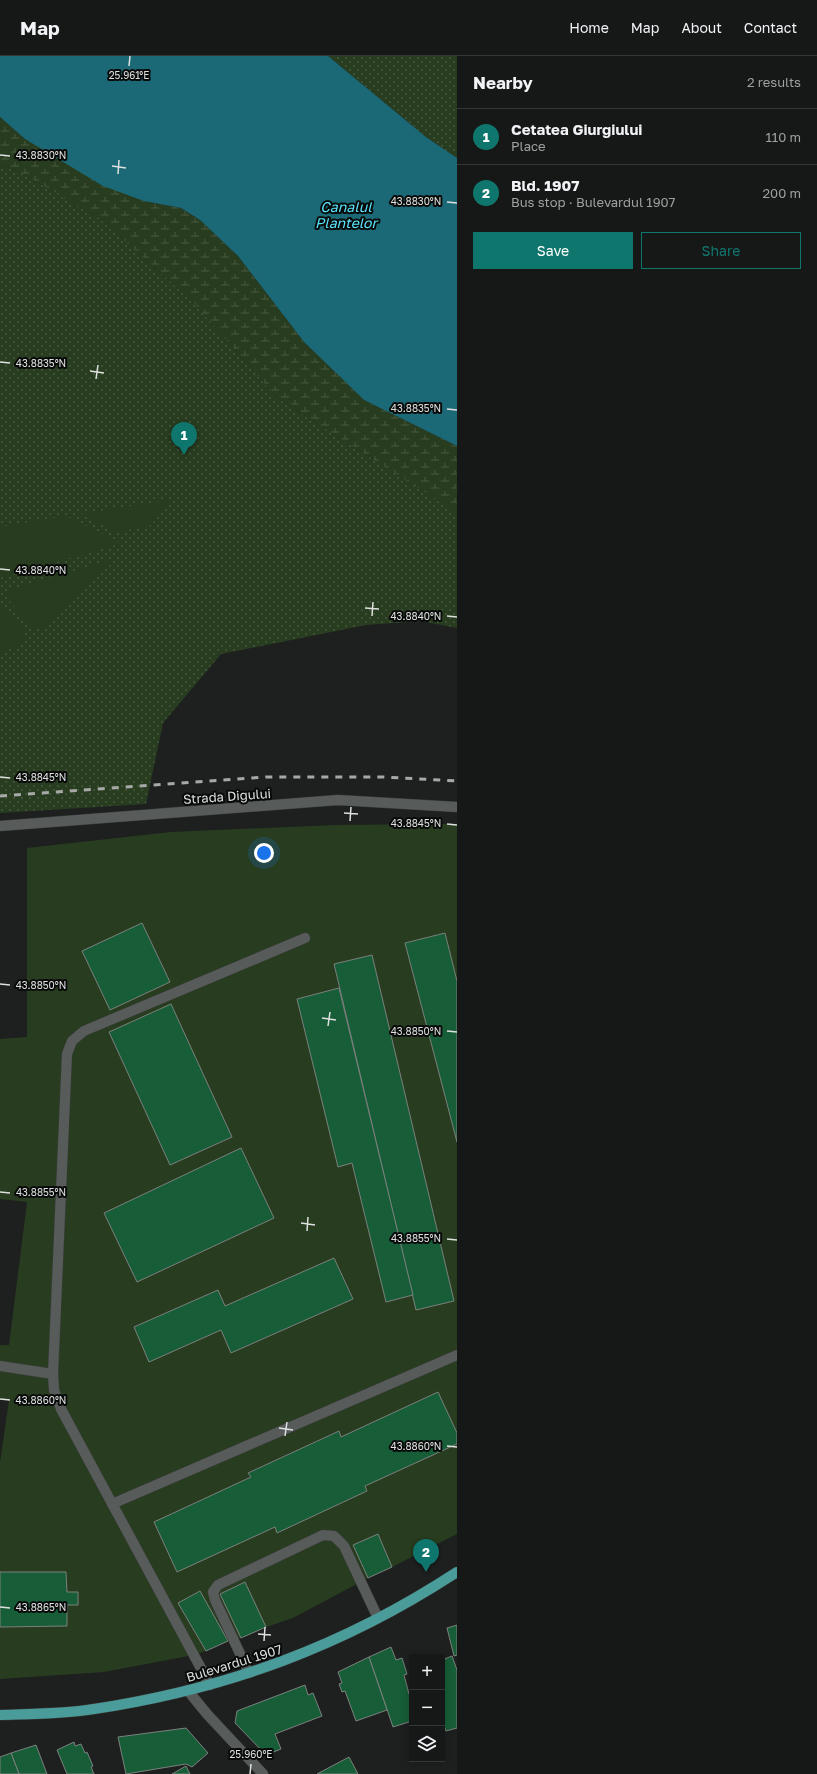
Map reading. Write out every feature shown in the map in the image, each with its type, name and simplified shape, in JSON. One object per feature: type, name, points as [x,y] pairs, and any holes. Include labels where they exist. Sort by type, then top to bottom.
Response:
[{"type":"main road","name":"Bulevardul 1907","points":[[0,1715],[93,1709],[189,1692],[289,1660],[378,1618],[422,1594],[457,1572]]},
{"type":"street","name":"Strada Digului","points":[[0,826],[338,800],[457,807]]},
{"type":"street","points":[[210,1685],[61,1409],[54,1390],[53,1374],[67,1054],[72,1041],[84,1031],[305,938]]},
{"type":"street","points":[[112,1504],[457,1355]]},
{"type":"street","points":[[0,1366],[53,1374]]},
{"type":"street","points":[[249,1673],[215,1600],[214,1592],[218,1585],[323,1535],[334,1536],[344,1546],[378,1618]]},
{"type":"street","points":[[189,1692],[207,1714],[263,1774]]},
{"type":"green space","points":[[328,56],[457,56],[457,158],[426,137]]},
{"type":"green space","points":[[0,117],[25,139],[144,201],[181,208],[200,220],[238,256],[304,342],[364,400],[457,446],[457,513],[277,398],[192,301],[99,218],[16,170],[0,165]]},
{"type":"green space","points":[[0,165],[16,170],[99,218],[192,301],[277,398],[457,513],[457,628],[421,621],[366,625],[221,654],[163,723],[146,804],[0,813]]},
{"type":"green space","points":[[175,499],[147,529],[133,528],[122,535],[80,514]]},
{"type":"green space","points":[[66,516],[119,542],[119,544],[0,578],[0,527]]},
{"type":"green space","points":[[117,558],[46,629],[40,626],[32,628],[2,592]]},
{"type":"green space","points":[[0,601],[25,633],[21,643],[0,655]]},
{"type":"green space","points":[[335,825],[457,825],[457,981],[445,933],[405,943],[457,1142],[457,1433],[438,1392],[341,1437],[338,1431],[249,1472],[251,1477],[154,1522],[177,1571],[275,1527],[278,1533],[367,1491],[365,1486],[457,1444],[457,1534],[392,1567],[378,1534],[353,1545],[368,1578],[293,1618],[266,1627],[245,1582],[220,1594],[241,1638],[228,1641],[199,1591],[178,1603],[206,1651],[194,1655],[104,1672],[0,1679],[0,1627],[66,1626],[67,1605],[78,1605],[78,1592],[67,1592],[66,1572],[0,1572],[0,1463],[9,1400],[0,1399],[0,1345],[9,1345],[27,1202],[0,1199],[0,1039],[27,1037],[27,848],[171,832]],"holes":[[[142,923],[170,982],[110,1010],[83,951]],[[372,955],[454,1301],[417,1310],[413,1295],[386,1302],[352,1163],[338,1166],[297,999],[339,988],[334,964]],[[171,1004],[232,1137],[170,1165],[109,1032]],[[241,1148],[274,1218],[137,1282],[104,1213]],[[334,1258],[353,1299],[232,1353],[221,1330],[149,1362],[134,1327],[218,1290],[225,1306]]]},
{"type":"water","name":"Canalul Plantelor","points":[[0,56],[328,56],[426,137],[457,158],[457,446],[364,400],[304,342],[238,256],[200,220],[181,208],[144,201],[103,186],[25,139],[0,117]]},
{"type":"building","points":[[142,923],[170,982],[110,1010],[82,951]]},
{"type":"building","points":[[445,933],[457,981],[457,1142],[405,943]]},
{"type":"building","points":[[372,955],[454,1301],[416,1310],[334,964]]},
{"type":"building","points":[[339,988],[413,1295],[386,1302],[352,1163],[338,1167],[297,999]]},
{"type":"building","points":[[171,1004],[232,1137],[170,1165],[109,1032]]},
{"type":"building","points":[[241,1148],[274,1218],[137,1282],[104,1213]]},
{"type":"building","points":[[334,1258],[353,1299],[231,1353],[221,1330],[149,1362],[134,1327],[218,1290],[225,1306]]},
{"type":"building","points":[[438,1392],[457,1433],[457,1444],[365,1486],[367,1491],[277,1533],[275,1527],[177,1572],[154,1522],[251,1477],[248,1473],[339,1431],[341,1437]]},
{"type":"building","points":[[378,1534],[392,1567],[368,1578],[353,1545]]},
{"type":"building","points":[[0,1572],[66,1572],[67,1592],[78,1592],[78,1605],[67,1605],[67,1626],[0,1627]]},
{"type":"building","points":[[245,1582],[266,1627],[241,1638],[220,1594]]},
{"type":"building","points":[[200,1591],[228,1641],[206,1651],[178,1603]]},
{"type":"building","points":[[457,1625],[457,1655],[454,1656],[447,1628]]},
{"type":"building","points":[[391,1647],[396,1660],[402,1658],[407,1674],[404,1675],[409,1694],[409,1722],[393,1727],[369,1657]]},
{"type":"building","points":[[452,1656],[457,1670],[457,1728],[446,1731],[445,1728],[445,1659]]},
{"type":"building","points":[[369,1657],[387,1710],[356,1721],[345,1691],[342,1692],[339,1684],[342,1683],[338,1672]]},
{"type":"building","points":[[305,1685],[308,1695],[313,1693],[322,1716],[275,1734],[281,1749],[266,1755],[235,1723],[237,1711]]},
{"type":"building","points":[[186,1728],[208,1753],[192,1767],[186,1764],[126,1774],[118,1737]]},
{"type":"building","points":[[74,1742],[75,1746],[81,1744],[85,1753],[87,1752],[93,1766],[91,1767],[94,1774],[67,1774],[57,1750]]},
{"type":"building","points":[[36,1745],[47,1774],[19,1774],[11,1753]]},
{"type":"building","points":[[11,1753],[19,1774],[0,1774],[0,1757]]},
{"type":"building","points":[[349,1757],[358,1774],[317,1774]]},
{"type":"building","points":[[186,1766],[190,1774],[172,1774]]},
{"type":"railway","points":[[0,796],[266,777],[384,777],[457,781]]},
{"type":"place","name":"Cetatea Giurgiului","points":[[184,455]]},
{"type":"place","name":"Bld. 1907","points":[[426,1572]]}]
